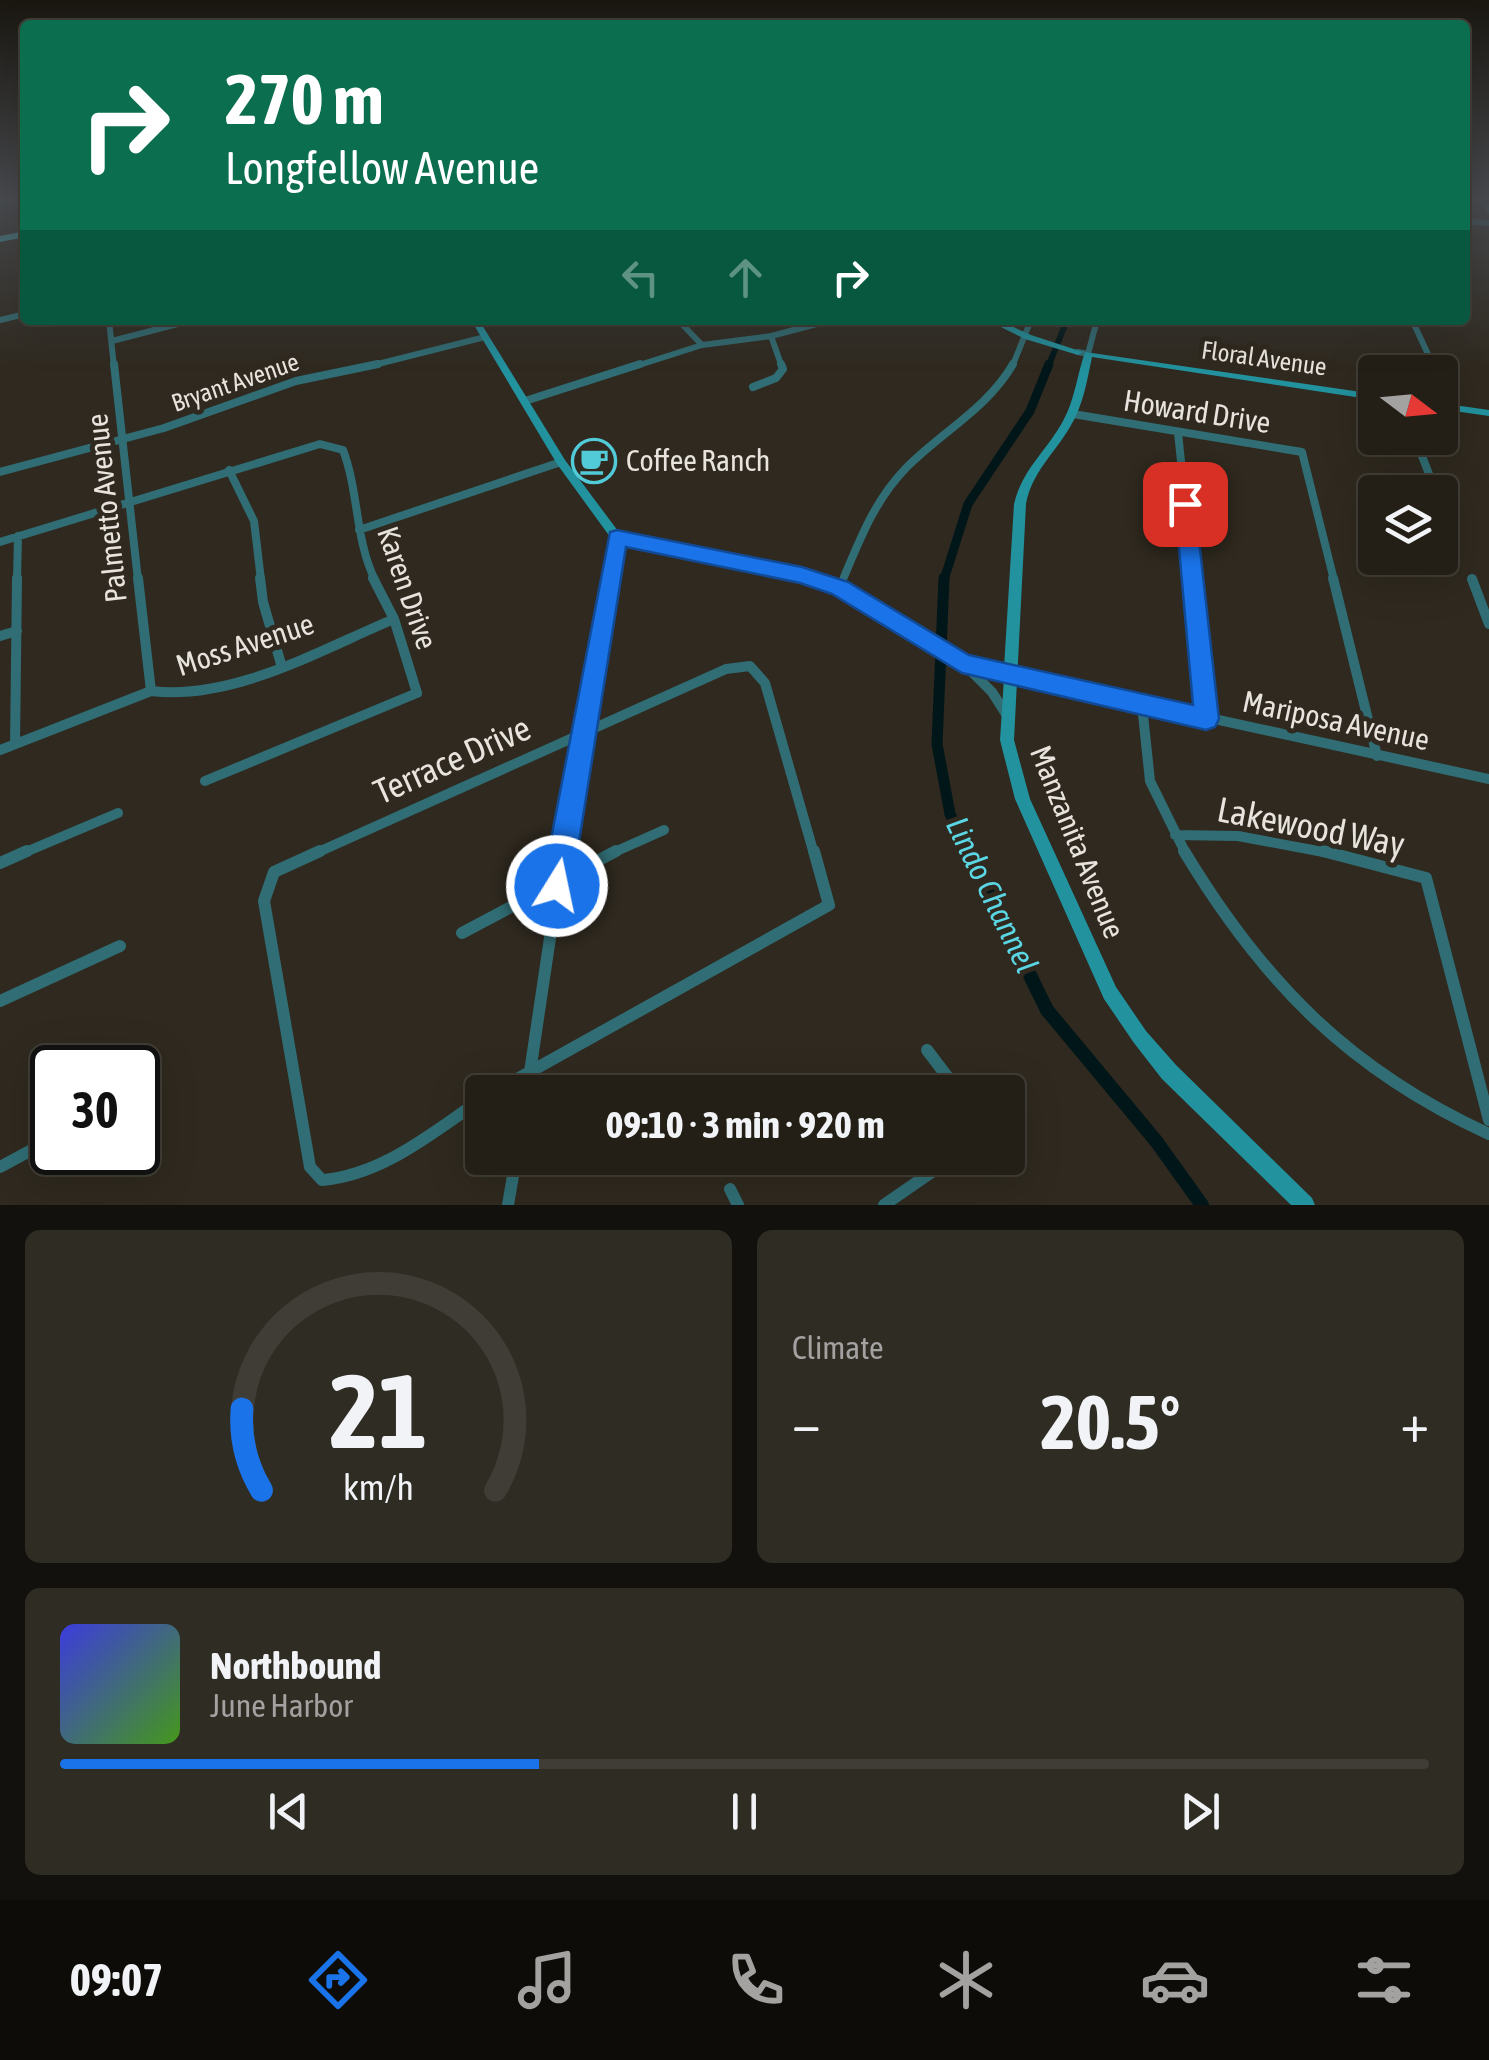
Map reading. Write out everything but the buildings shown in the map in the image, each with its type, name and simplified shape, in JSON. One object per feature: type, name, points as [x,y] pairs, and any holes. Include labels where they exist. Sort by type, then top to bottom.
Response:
[{"type":"street","name":"Palmetto Avenue","points":[[110,325],[151,690]]},
{"type":"street","points":[[112,341],[174,325]]},
{"type":"street","points":[[478,325],[562,462],[617,538],[557,886],[530,1075]]},
{"type":"street","points":[[683,325],[702,345]]},
{"type":"street","points":[[525,401],[702,345],[772,336],[813,325]]},
{"type":"street","name":"Floral Avenue","points":[[1001,325],[1028,338],[1083,353],[1358,393]]},
{"type":"street","points":[[842,583],[890,486],[1007,379],[1028,338],[1030,325]]},
{"type":"street","name":"Manzanita Avenue","points":[[1094,325],[1083,353],[1073,414],[1022,484],[1007,740],[1023,798],[1110,993],[1169,1072],[1305,1205]]},
{"type":"street","points":[[1414,325],[1428,355]]},
{"type":"street","points":[[753,387],[776,378],[783,370],[772,336]]},
{"type":"street","name":"Bryant Avenue","points":[[0,472],[164,428],[296,382],[485,338]]},
{"type":"street","points":[[1458,409],[1489,413]]},
{"type":"street","name":"Howard Drive","points":[[1073,414],[1302,452],[1377,756]]},
{"type":"street","points":[[1178,432],[1206,719]]},
{"type":"street","name":"Karen Drive","points":[[0,542],[312,445],[340,447],[350,460],[365,561],[394,620],[417,693],[205,782]]},
{"type":"street","points":[[358,530],[562,462]]},
{"type":"street","points":[[228,470],[254,521],[264,602],[281,664]]},
{"type":"street","points":[[15,744],[18,536]]},
{"type":"street","name":"Mariposa Avenue","points":[[617,538],[842,583],[894,622],[962,663],[1489,780]]},
{"type":"street","points":[[1472,579],[1489,624]]},
{"type":"street","name":"Moss Avenue","points":[[0,750],[151,690],[166,696],[206,690],[394,620]]},
{"type":"street","points":[[0,636],[17,631]]},
{"type":"street","points":[[962,663],[992,692],[1006,716]]},
{"type":"street","name":"Terrace Drive","points":[[465,1109],[365,1171],[341,1181],[322,1180],[310,1167],[264,901],[274,872],[726,669],[750,666],[765,683],[829,905],[523,1075]]},
{"type":"street","points":[[1142,705],[1146,766],[1174,836],[1232,932],[1310,1021],[1398,1088],[1442,1115],[1489,1134]]},
{"type":"street","points":[[0,863],[118,813]]},
{"type":"street","points":[[462,933],[557,886],[590,863],[664,830]]},
{"type":"street","name":"Lakewood Way","points":[[1174,836],[1208,832],[1262,840],[1426,878],[1489,1120]]},
{"type":"street","points":[[0,1001],[120,946]]},
{"type":"street","points":[[926,1050],[946,1075]]},
{"type":"street","points":[[0,1166],[30,1151]]},
{"type":"street","points":[[508,1205],[513,1175]]},
{"type":"street","points":[[884,1205],[927,1175]]},
{"type":"street","points":[[730,1189],[738,1205]]},
{"type":"waterway","name":"Lindo Channel","points":[[1048,367],[1065,325]]},
{"type":"waterway","name":"Lindo Channel","points":[[944,580],[968,504],[1030,411],[1049,364]]},
{"type":"waterway","name":"Lindo Channel","points":[[944,578],[937,744],[950,814],[970,854]]},
{"type":"waterway","name":"Lindo Channel","points":[[969,851],[1047,1010],[1156,1141],[1202,1205]]},
{"type":"place","name":"Coffee Ranch","points":[[594,461]]},
{"type":"route","points":[[557,886],[617,538],[802,575],[840,588],[962,663],[1206,719],[1185,504]]}]
